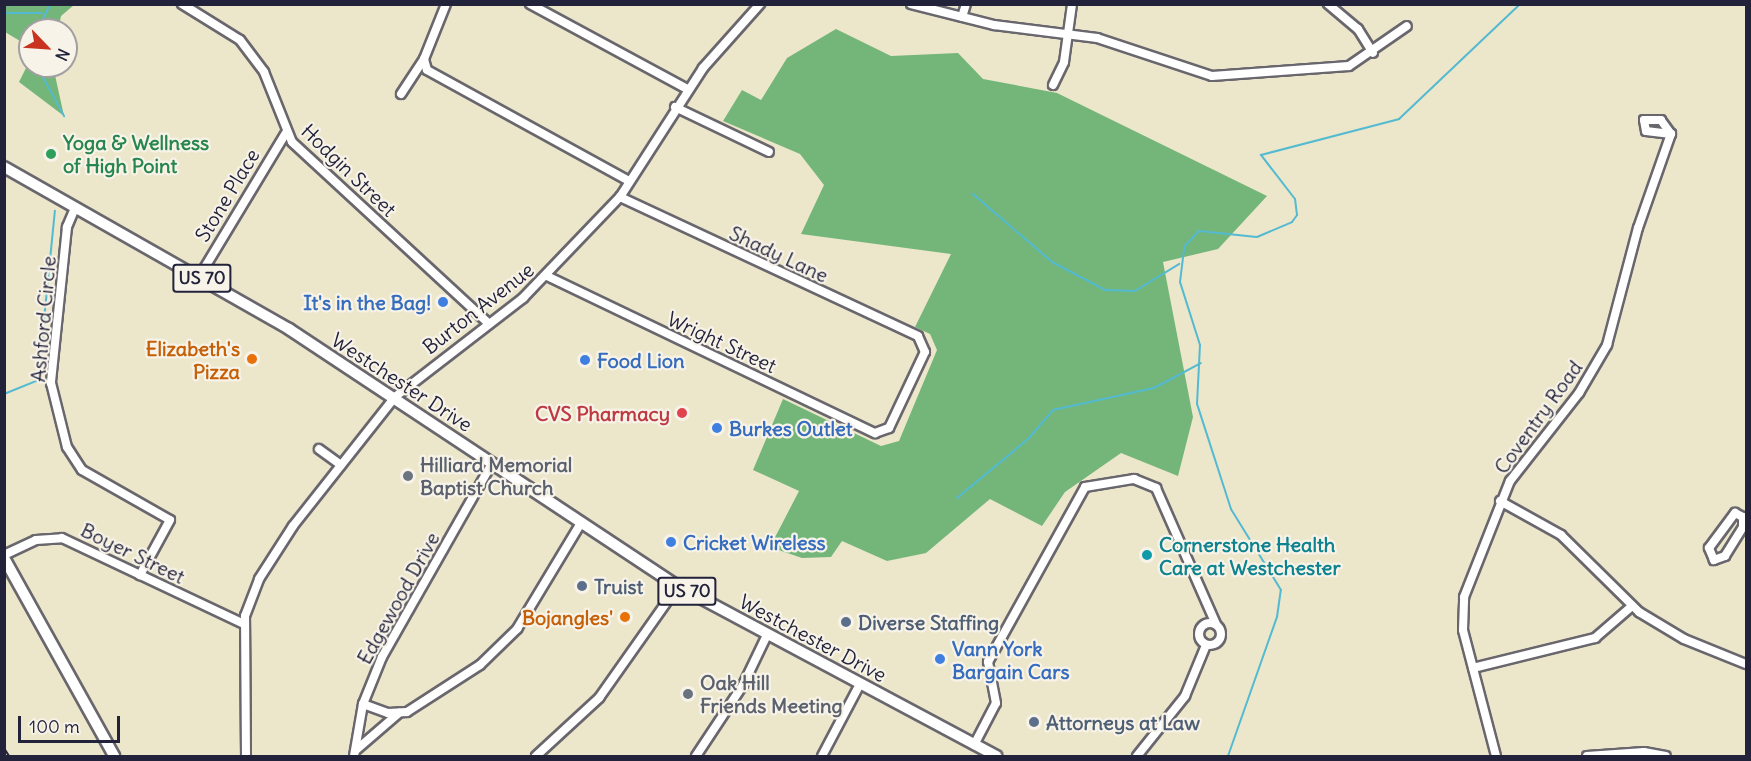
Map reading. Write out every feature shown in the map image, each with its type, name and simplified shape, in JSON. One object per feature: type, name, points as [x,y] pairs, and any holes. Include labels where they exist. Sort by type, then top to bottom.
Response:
[{"type":"main road","name":"Westchester Drive","points":[[4,167],[199,277],[395,397],[678,586],[996,756]]},
{"type":"main road","points":[[4,556],[114,756]]},
{"type":"street","name":"Hodgin Street","points":[[182,4],[230,32],[252,53],[286,133],[489,324]]},
{"type":"street","points":[[400,94],[424,59],[446,4]]},
{"type":"street","points":[[530,4],[687,89]]},
{"type":"street","points":[[911,4],[962,17],[1107,41],[1212,76],[1349,66],[1373,53],[1407,26]]},
{"type":"street","points":[[962,17],[966,4]]},
{"type":"street","points":[[1053,85],[1070,34],[1072,4]]},
{"type":"street","points":[[1328,4],[1358,29],[1373,53]]},
{"type":"street","name":"Burton Avenue","points":[[246,756],[244,624],[259,579],[341,465],[395,397],[547,276],[620,197],[687,89],[760,5]]},
{"type":"street","points":[[424,59],[427,70],[629,181]]},
{"type":"street","points":[[675,107],[769,152]]},
{"type":"street","name":"Stone Place","points":[[199,277],[286,133]]},
{"type":"street","name":"Coventry Road","points":[[1496,756],[1463,630],[1464,597],[1500,501],[1601,359],[1671,134]]},
{"type":"street","name":"Shady Lane","points":[[620,197],[923,342],[925,352],[907,393],[883,432]]},
{"type":"street","name":"Ashford Circle","points":[[75,208],[67,227],[51,371],[63,435],[74,460],[92,479],[170,520],[140,575]]},
{"type":"street","name":"Wright Street","points":[[547,276],[865,428],[883,432]]},
{"type":"street","points":[[319,449],[341,465]]},
{"type":"street","name":"Edgewood Drive","points":[[355,754],[363,704],[394,634],[492,463]]},
{"type":"street","points":[[975,745],[996,704],[988,662],[1085,487],[1134,478],[1156,488],[1221,637],[1206,645],[1185,696],[1137,756]]},
{"type":"street","points":[[1500,501],[1561,535],[1632,606],[1684,639],[1746,664]]},
{"type":"street","points":[[1740,514],[1745,529],[1722,560],[1712,559],[1709,548],[1727,517],[1740,514]]},
{"type":"street","points":[[355,754],[399,713],[428,702],[501,646],[537,601],[581,523]]},
{"type":"street","name":"Boyer Street","points":[[4,556],[36,540],[62,538],[244,624]]},
{"type":"street","points":[[536,756],[599,698],[678,586]]},
{"type":"street","points":[[1473,668],[1595,638],[1632,606]]},
{"type":"street","points":[[1206,645],[1200,628],[1216,624]]},
{"type":"street","points":[[696,756],[743,685],[767,635]]},
{"type":"street","points":[[822,756],[860,684]]},
{"type":"street","points":[[363,704],[399,713]]},
{"type":"street","points":[[1587,756],[1644,752],[1666,756]]},
{"type":"green space","points":[[5,4],[74,4],[61,18],[18,18],[18,40],[5,32]]},
{"type":"green space","points":[[836,29],[891,56],[958,53],[983,79],[1057,93],[1267,196],[1218,249],[1163,262],[1193,417],[1178,476],[1121,453],[1065,492],[1042,526],[990,499],[926,553],[887,561],[842,541],[831,557],[802,558],[770,547],[799,491],[753,470],[783,399],[881,446],[899,441],[937,350],[930,334],[915,327],[951,254],[801,234],[824,185],[800,154],[723,121],[742,90],[761,100],[787,58]]},
{"type":"green space","points":[[21,78],[56,78],[64,116],[19,82]]},
{"type":"waterway","points":[[44,18],[50,4]]},
{"type":"waterway","points":[[1228,756],[1277,617],[1281,590],[1231,509],[1197,404],[1200,345],[1180,282],[1184,247],[1199,231],[1257,237],[1292,222],[1297,215],[1295,199],[1261,155],[1399,119],[1520,4]]},
{"type":"waterway","points":[[4,13],[42,13]]},
{"type":"waterway","points":[[43,78],[64,116]]},
{"type":"waterway","points":[[973,194],[1052,262],[1105,290],[1135,291],[1179,264]]},
{"type":"waterway","points":[[4,394],[38,380],[55,211]]},
{"type":"waterway","points":[[957,498],[1028,439],[1053,410],[1154,388],[1201,363]]},
{"type":"railway","points":[[4,748],[9,756]]},
{"type":"place","name":"Yoga & Wellness of High Point","points":[[51,154]]},
{"type":"place","name":"It's in the Bag!","points":[[443,302]]},
{"type":"place","name":"Elizabeth's Pizza","points":[[252,359]]},
{"type":"place","name":"Food Lion","points":[[585,360]]},
{"type":"place","name":"CVS Pharmacy","points":[[682,413]]},
{"type":"place","name":"Burkes Outlet","points":[[717,428]]},
{"type":"place","name":"Hilliard Memorial Baptist Church","points":[[408,476]]},
{"type":"place","name":"Cricket Wireless","points":[[671,542]]},
{"type":"place","name":"Cornerstone Health Care at Westchester","points":[[1147,555]]},
{"type":"place","name":"Truist","points":[[582,586]]},
{"type":"place","name":"Bojangles'","points":[[625,617]]},
{"type":"place","name":"Diverse Staffing","points":[[846,622]]},
{"type":"place","name":"Vann York Bargain Cars","points":[[940,659]]},
{"type":"place","name":"Oak Hill Friends Meeting","points":[[688,694]]},
{"type":"place","name":"Attorneys at Law","points":[[1034,722]]}]
